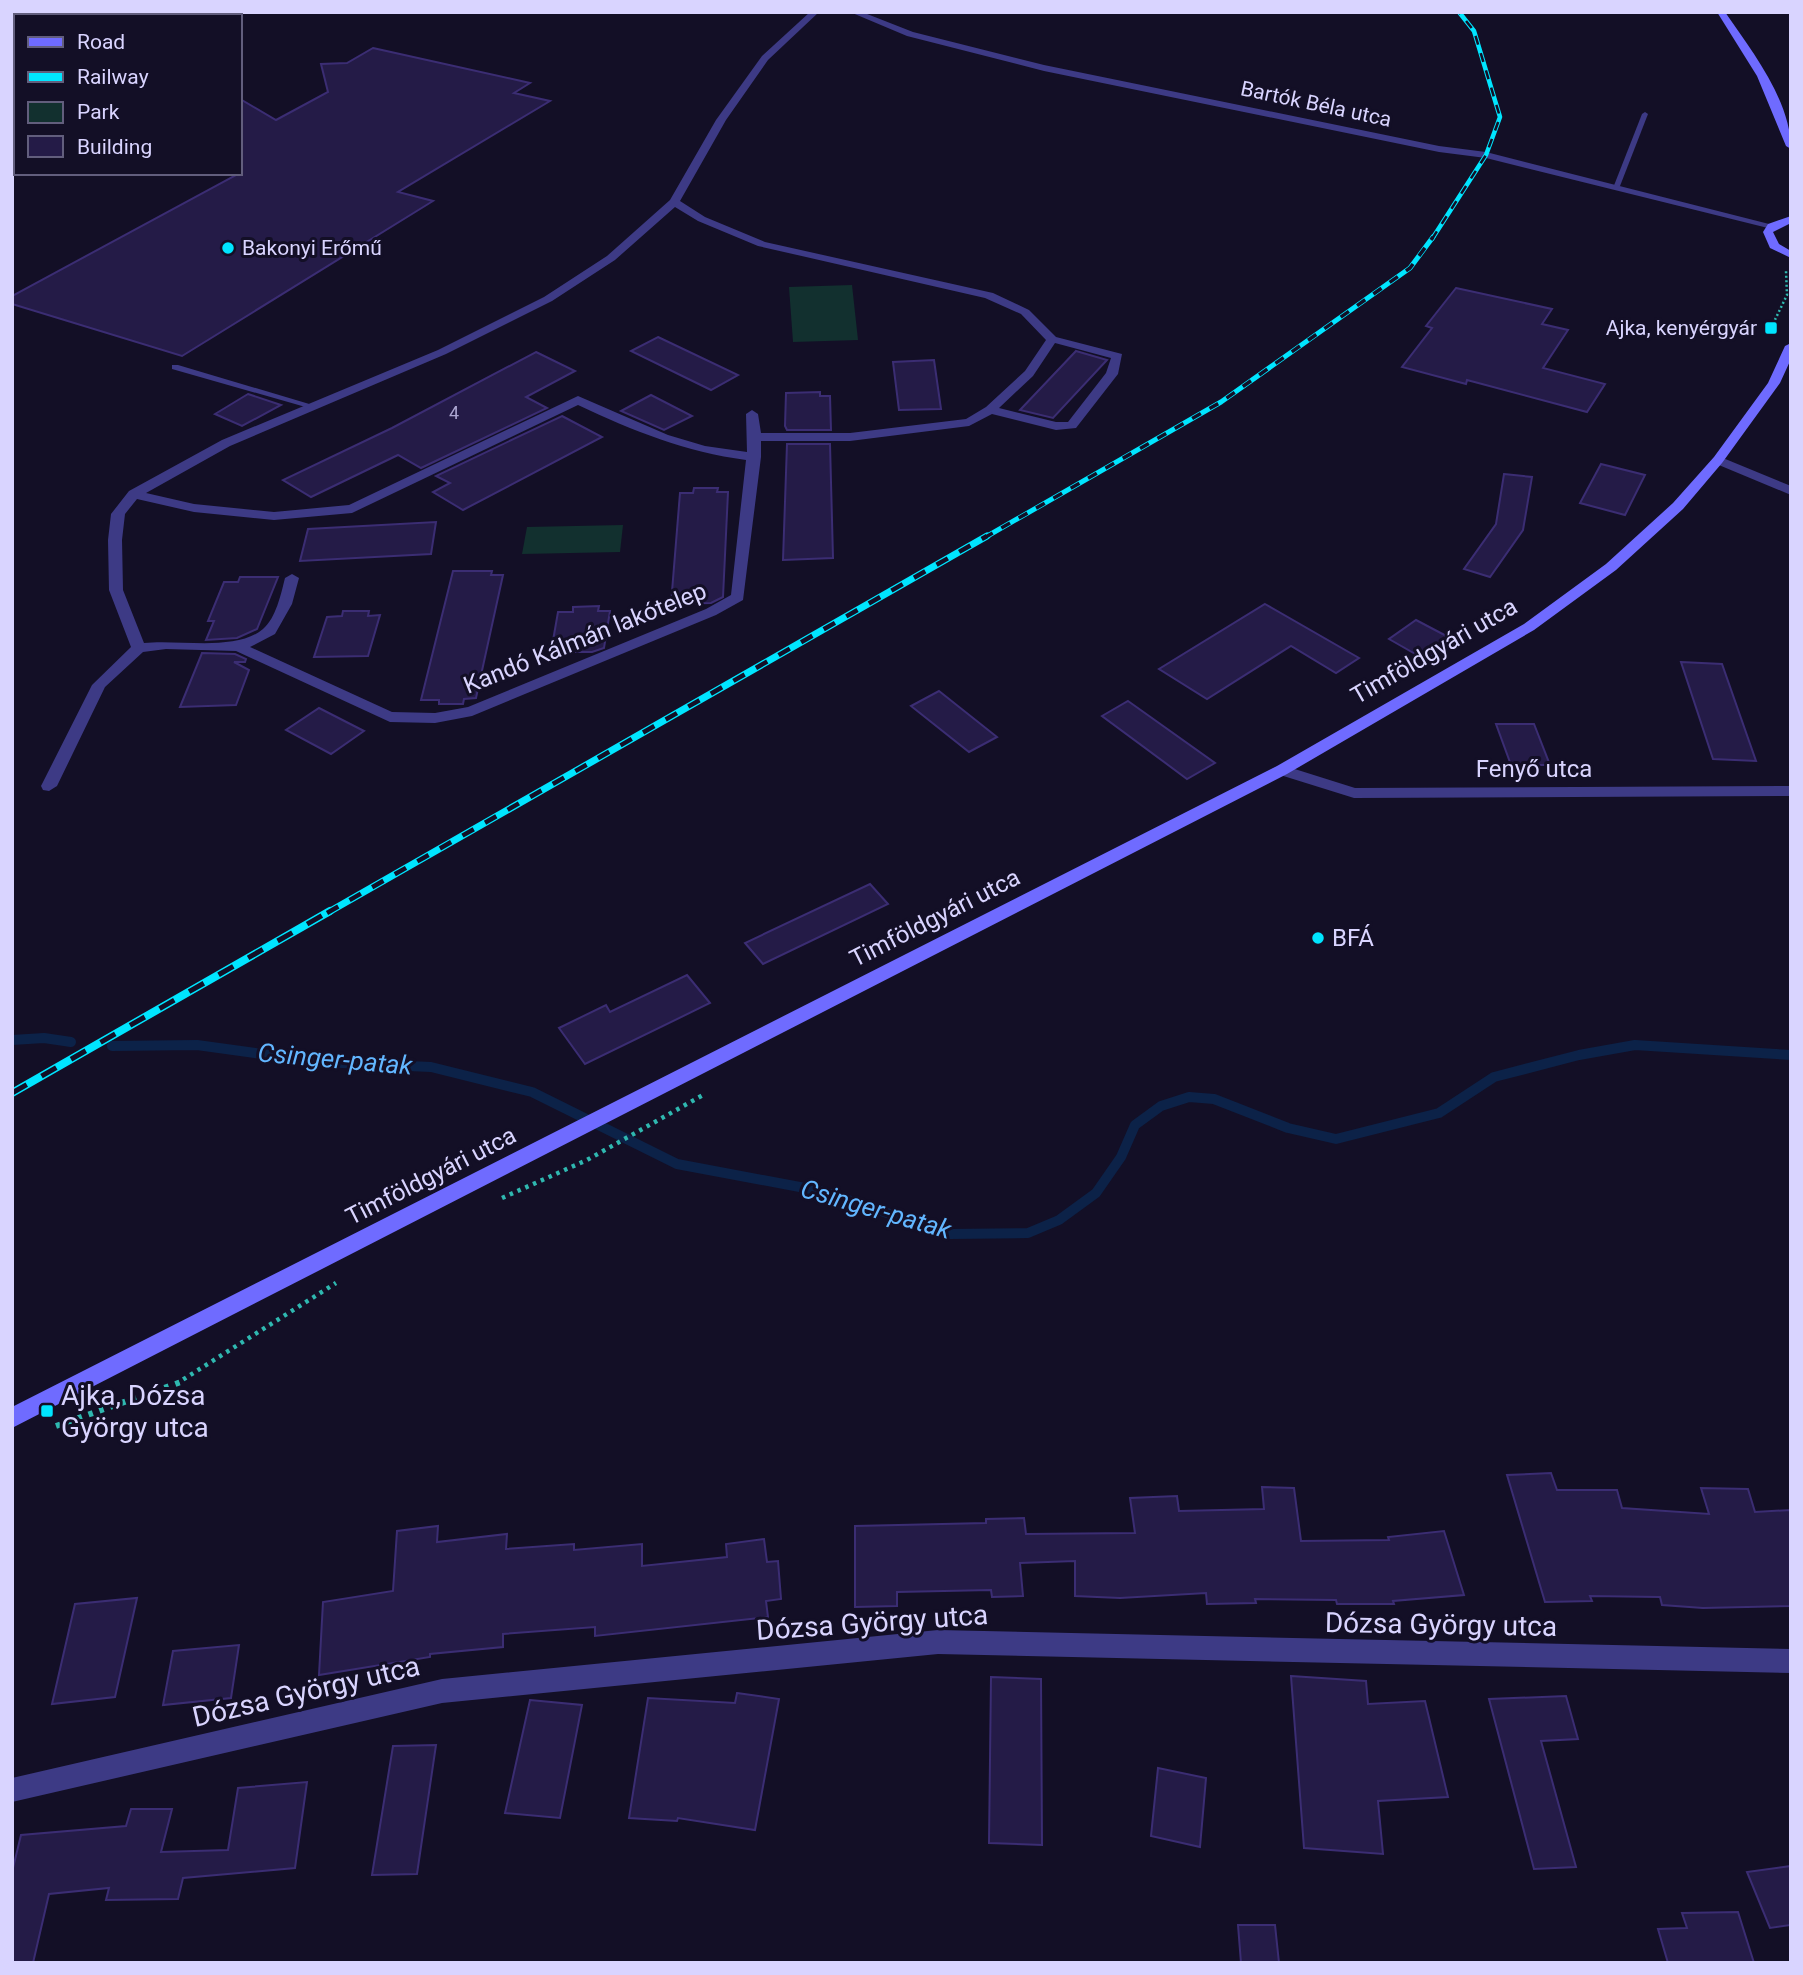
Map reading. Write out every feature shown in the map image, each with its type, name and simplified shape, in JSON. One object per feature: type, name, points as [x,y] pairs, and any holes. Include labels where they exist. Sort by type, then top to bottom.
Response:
[{"type":"main road","points":[[1721,12],[1751,55],[1780,110],[1791,145]]},
{"type":"main road","points":[[1791,219],[1772,226],[1769,239],[1791,255]]},
{"type":"main road","name":"Timföldgyári utca","points":[[12,1419],[1282,770],[1529,627],[1611,567],[1678,506],[1718,460],[1774,383],[1791,346]]},
{"type":"street","points":[[49,786],[99,685],[139,648],[116,590],[115,540],[118,514],[134,494],[226,443],[442,352],[548,299],[611,258],[674,202],[721,120],[765,58],[815,12]]},
{"type":"street","name":"Bartók Béla utca","points":[[854,12],[910,34],[1044,68],[1439,149],[1486,155],[1772,226]]},
{"type":"street","points":[[674,202],[699,219],[736,235],[944,284],[1008,303],[1027,313],[1052,339],[1118,356],[1112,374],[1072,425],[1056,426],[990,410]]},
{"type":"street","points":[[755,437],[850,436],[969,422],[990,410],[1029,373],[1052,339]]},
{"type":"street","points":[[134,494],[194,508],[274,516],[352,509],[578,400],[661,439],[709,453],[755,457]]},
{"type":"street","name":"Kandó Kálmán lakótelep","points":[[139,648],[166,645],[238,647],[390,717],[435,718],[472,711],[711,612],[738,597],[755,457],[752,414]]},
{"type":"street","points":[[1718,460],[1791,491]]},
{"type":"street","name":"Kandó Kálmán lakótelep","points":[[238,647],[270,631],[285,604],[292,578]]},
{"type":"street","name":"Fenyő utca","points":[[1282,770],[1354,793],[1791,791]]},
{"type":"street","name":"Dózsa György utca","points":[[12,1790],[442,1691],[938,1642],[1791,1661]]},
{"type":"lane","points":[[1616,186],[1645,114]]},
{"type":"lane","points":[[175,368],[312,406]]},
{"type":"path","points":[[1771,328],[1787,295],[1786,267]]},
{"type":"path","points":[[500,1199],[587,1160],[644,1129]]},
{"type":"path","points":[[42,1431],[185,1381],[343,1278]]},
{"type":"green space","points":[[852,285],[858,340],[793,342],[789,287]]},
{"type":"green space","points":[[623,525],[620,552],[522,554],[527,527]]},
{"type":"building","name":"Bakonyi Erőmű","points":[[373,48],[530,83],[514,93],[550,101],[398,192],[433,201],[182,356],[12,304],[12,296],[236,175],[242,175],[242,100],[276,120],[328,92],[321,64],[347,63]]},
{"type":"building","points":[[1456,288],[1552,309],[1542,324],[1568,330],[1543,368],[1605,384],[1587,412],[1467,380],[1466,384],[1402,367],[1432,328],[1426,326]]},
{"type":"building","points":[[658,337],[738,375],[711,390],[631,351]]},
{"type":"building","points":[[1076,351],[1107,360],[1053,418],[1020,410]]},
{"type":"building","points":[[536,352],[575,371],[526,397],[547,408],[421,468],[398,455],[311,497],[283,480],[392,428]]},
{"type":"building","points":[[934,360],[941,409],[899,410],[893,362]]},
{"type":"building","points":[[820,392],[820,396],[830,396],[831,430],[787,430],[786,393]]},
{"type":"building","points":[[248,394],[281,405],[242,426],[215,414]]},
{"type":"building","points":[[651,395],[692,416],[664,430],[621,411]]},
{"type":"building","points":[[562,416],[602,437],[463,510],[433,492],[450,483],[436,476]]},
{"type":"building","points":[[787,444],[830,444],[833,558],[783,560]]},
{"type":"building","points":[[1601,464],[1645,475],[1625,515],[1580,503]]},
{"type":"building","points":[[1504,474],[1532,477],[1523,530],[1490,577],[1464,569],[1496,524]]},
{"type":"building","points":[[694,488],[718,488],[717,492],[728,492],[723,597],[711,603],[671,604],[680,493],[693,493]]},
{"type":"building","points":[[436,522],[431,554],[300,561],[308,529]]},
{"type":"building","points":[[453,571],[492,571],[491,575],[503,575],[476,698],[464,699],[463,704],[439,704],[439,700],[421,700]]},
{"type":"building","points":[[240,577],[278,577],[257,629],[237,638],[206,640],[214,621],[208,621],[224,582],[238,582]]},
{"type":"building","points":[[1265,604],[1359,658],[1336,673],[1291,646],[1207,699],[1159,669]]},
{"type":"building","points":[[599,606],[598,611],[610,611],[604,648],[592,652],[551,652],[558,612],[573,612],[573,607]]},
{"type":"building","points":[[343,611],[369,611],[368,616],[380,615],[368,656],[314,657],[327,617],[342,616]]},
{"type":"building","points":[[1416,620],[1454,640],[1426,660],[1389,639]]},
{"type":"building","points":[[202,653],[235,654],[246,659],[245,662],[234,662],[249,670],[236,705],[180,707]]},
{"type":"building","points":[[1681,662],[1722,664],[1756,761],[1713,759]]},
{"type":"building","points":[[939,691],[997,737],[969,752],[911,706]]},
{"type":"building","points":[[1128,701],[1215,763],[1187,779],[1102,716]]},
{"type":"building","points":[[319,708],[364,731],[331,754],[286,730]]},
{"type":"building","points":[[1496,724],[1534,724],[1550,765],[1511,765]]},
{"type":"building","points":[[870,884],[888,904],[763,964],[745,943]]},
{"type":"building","points":[[687,975],[710,1003],[585,1064],[559,1028],[606,1005],[610,1012]]},
{"type":"building","points":[[1551,1473],[1557,1490],[1617,1490],[1622,1508],[1709,1514],[1701,1488],[1748,1489],[1755,1512],[1791,1510],[1791,1606],[1703,1608],[1662,1605],[1660,1597],[1590,1596],[1592,1601],[1545,1602],[1507,1475]]},
{"type":"building","points":[[1262,1487],[1294,1488],[1301,1541],[1389,1540],[1388,1537],[1444,1531],[1464,1595],[1393,1601],[1394,1604],[1255,1599],[1256,1603],[1207,1604],[1206,1593],[1120,1598],[1075,1596],[1075,1561],[1020,1563],[1023,1596],[992,1597],[991,1590],[897,1592],[897,1606],[855,1607],[855,1526],[986,1523],[986,1519],[1024,1518],[1026,1534],[1135,1533],[1130,1498],[1177,1496],[1179,1511],[1264,1509]]},
{"type":"building","points":[[438,1526],[437,1542],[507,1534],[506,1549],[574,1544],[574,1550],[642,1544],[642,1566],[727,1557],[726,1544],[764,1539],[767,1562],[778,1561],[781,1599],[766,1601],[768,1617],[595,1636],[595,1627],[503,1634],[503,1647],[430,1654],[430,1657],[319,1675],[323,1602],[393,1591],[397,1531]]},
{"type":"building","points":[[137,1598],[115,1697],[52,1704],[75,1604]]},
{"type":"building","points":[[239,1645],[231,1698],[163,1705],[173,1651]]},
{"type":"building","points":[[1291,1676],[1366,1681],[1368,1704],[1425,1701],[1448,1797],[1378,1801],[1383,1854],[1304,1848]]},
{"type":"building","points":[[991,1677],[1041,1679],[1042,1845],[989,1843]]},
{"type":"building","points":[[737,1693],[779,1699],[755,1830],[678,1818],[677,1821],[629,1818],[648,1698],[735,1703]]},
{"type":"building","points":[[1566,1696],[1578,1739],[1541,1741],[1576,1867],[1534,1869],[1489,1699]]},
{"type":"building","points":[[530,1700],[582,1705],[560,1818],[505,1813]]},
{"type":"building","points":[[436,1745],[417,1874],[372,1875],[393,1746]]},
{"type":"building","points":[[1158,1768],[1206,1778],[1200,1847],[1151,1836]]},
{"type":"building","points":[[307,1782],[295,1868],[183,1878],[178,1899],[106,1900],[109,1888],[49,1894],[33,1963],[12,1963],[12,1872],[21,1835],[126,1826],[131,1809],[172,1809],[161,1852],[228,1850],[238,1788]]},
{"type":"building","points":[[1791,1866],[1791,1925],[1770,1928],[1747,1872]]},
{"type":"building","points":[[1738,1912],[1754,1963],[1668,1963],[1658,1929],[1687,1928],[1682,1913]]},
{"type":"building","points":[[1238,1925],[1275,1925],[1279,1963],[1241,1963]]},
{"type":"waterway","name":"Csinger-patak","points":[[12,1040],[44,1038],[71,1042]]},
{"type":"waterway","name":"Csinger-patak","points":[[112,1046],[197,1045],[320,1062],[431,1067],[532,1092],[677,1164],[821,1191],[950,1234],[1028,1233],[1059,1220],[1096,1193],[1121,1157],[1135,1125],[1161,1106],[1189,1097],[1214,1099],[1288,1128],[1336,1139],[1439,1113],[1494,1077],[1579,1055],[1635,1045],[1791,1055]]},
{"type":"railway","points":[[144,14],[148,12]]},
{"type":"railway","points":[[164,14],[168,12]]},
{"type":"railway","points":[[1432,239],[1486,155],[1500,117],[1474,31],[1459,12]]},
{"type":"railway","points":[[984,538],[1221,402],[1410,268],[1433,237]]},
{"type":"railway","points":[[327,913],[987,536]]},
{"type":"railway","points":[[12,1093],[330,911]]},
{"type":"place","name":"Bakonyi Erőmű","points":[[228,248]]},
{"type":"place","name":"Ajka, kenyérgyár","points":[[1771,328]]},
{"type":"place","name":"BFÁ","points":[[1318,938]]},
{"type":"place","name":"Ajka, Dózsa György utca","points":[[47,1411]]}]
